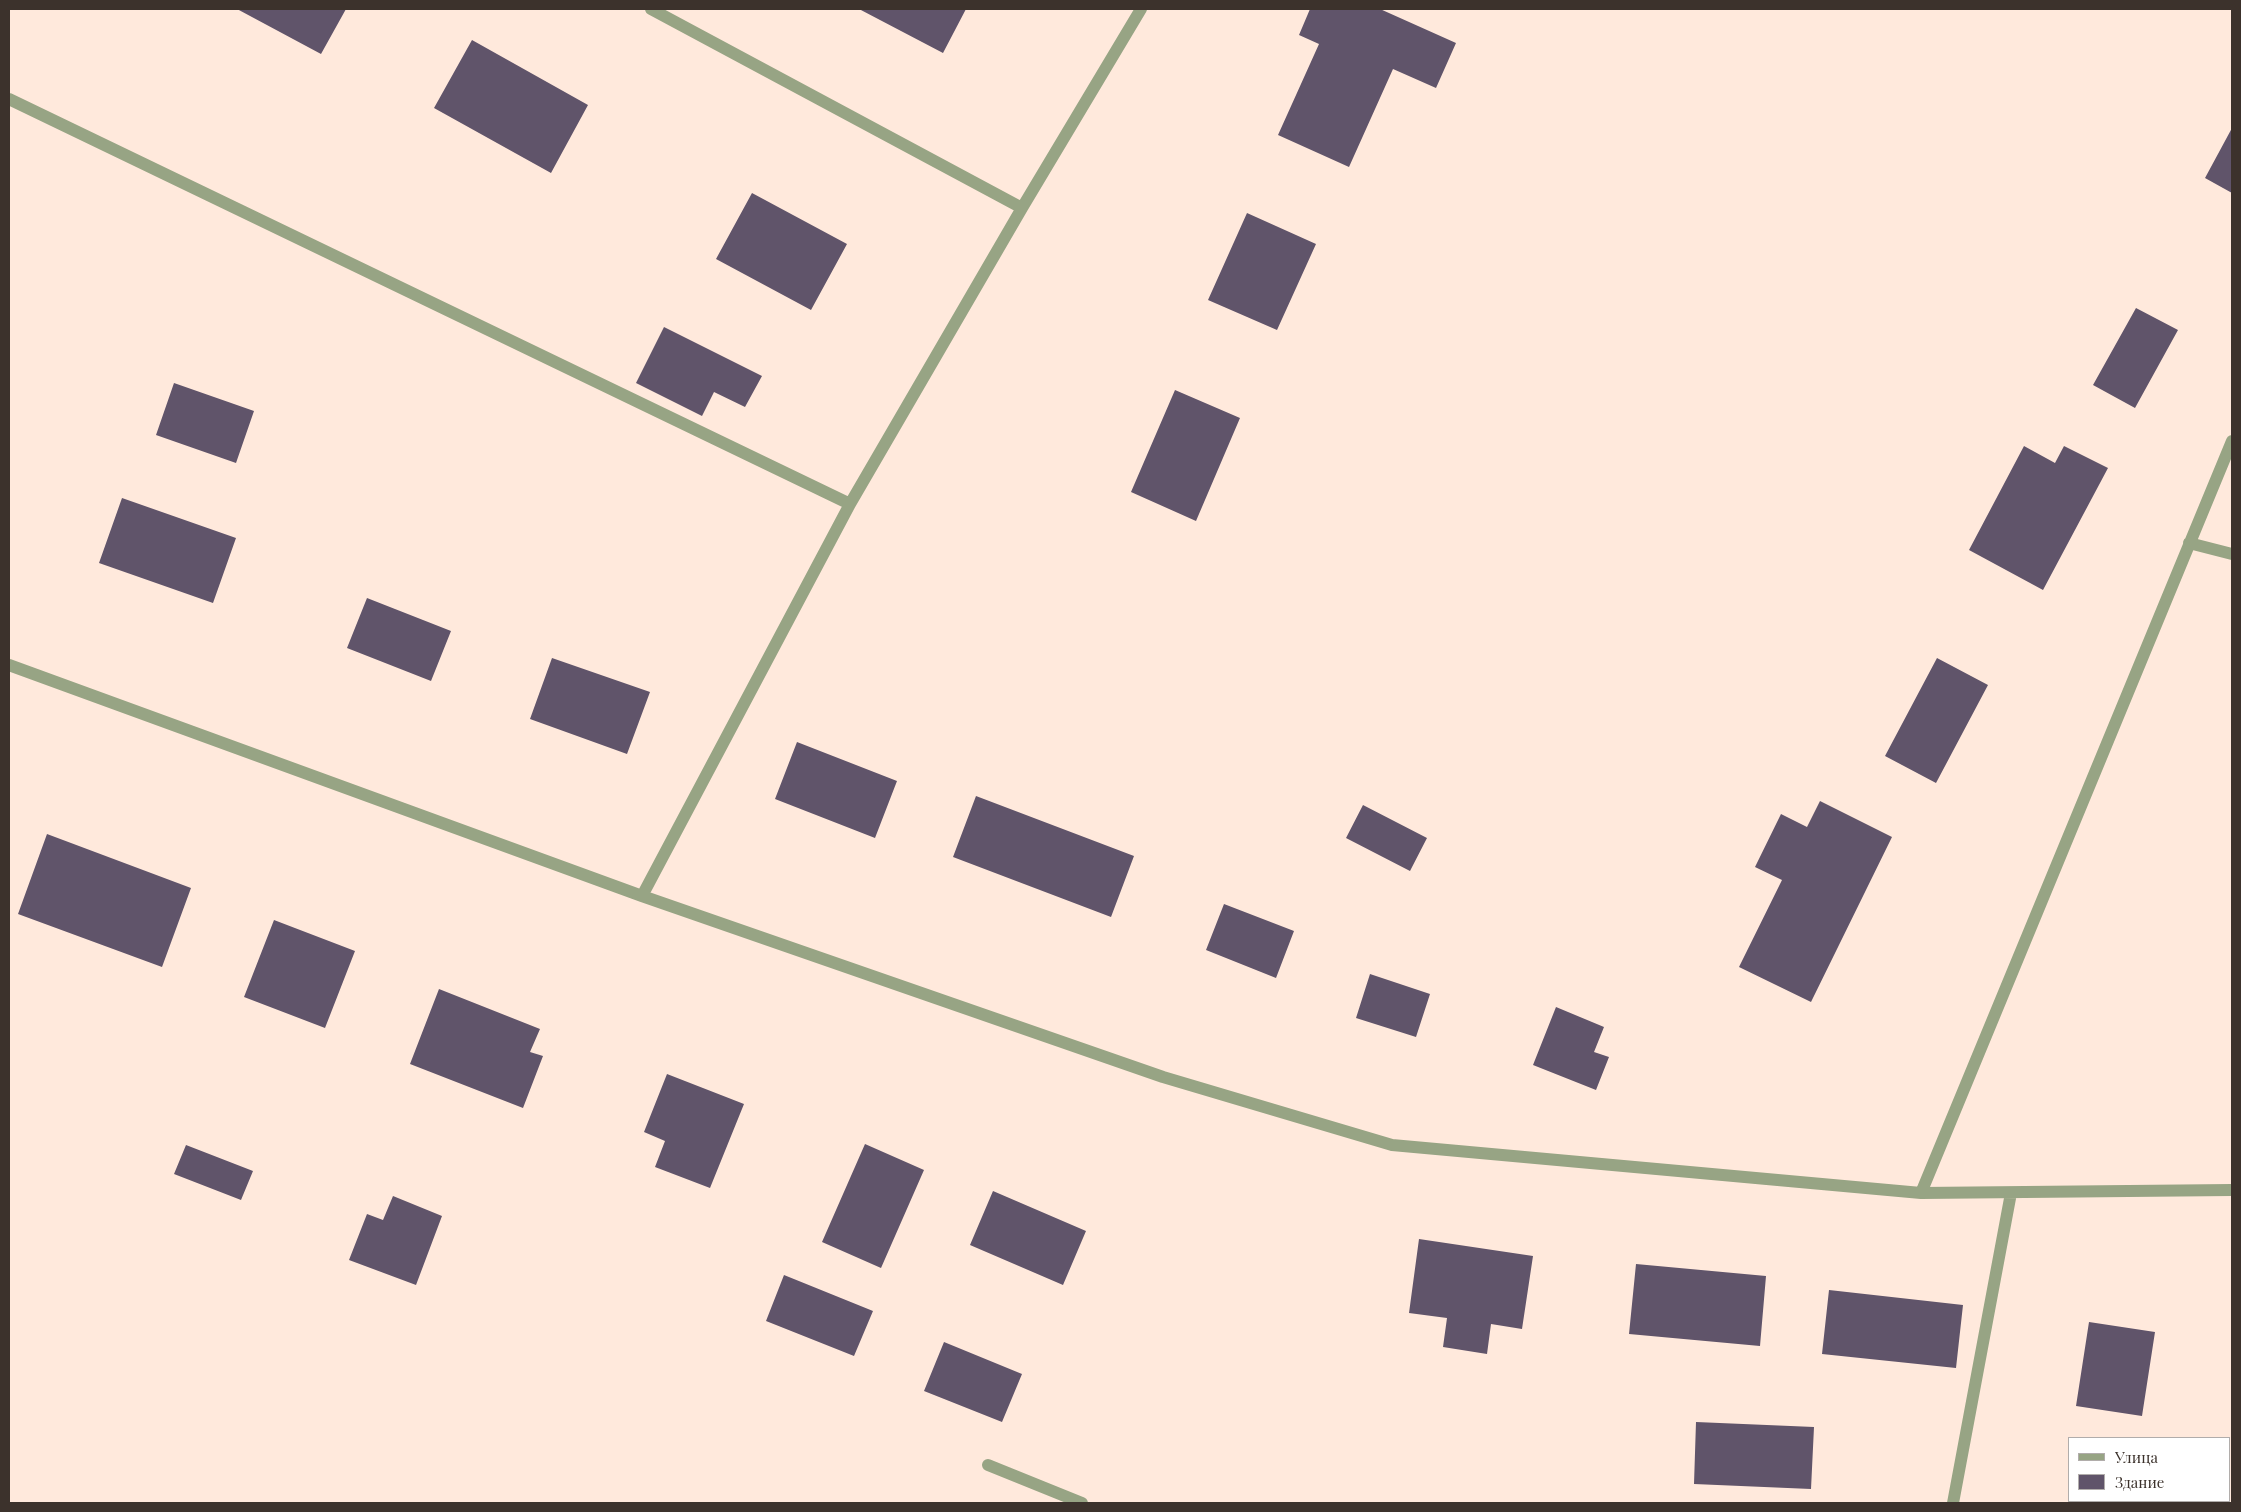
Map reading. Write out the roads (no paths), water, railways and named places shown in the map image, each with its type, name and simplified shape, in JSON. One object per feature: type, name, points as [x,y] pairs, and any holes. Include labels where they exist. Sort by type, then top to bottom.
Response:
[{"type":"street","points":[[651,9],[1022,208]]},
{"type":"street","points":[[642,896],[850,504],[1022,208],[1141,9]]},
{"type":"street","points":[[9,99],[850,504]]},
{"type":"street","points":[[1921,1193],[2232,441]]},
{"type":"street","points":[[2189,543],[2232,554]]},
{"type":"street","points":[[9,664],[642,896],[1163,1077],[1392,1146],[1921,1193],[2232,1190]]},
{"type":"street","points":[[1953,1503],[2011,1193]]},
{"type":"street","points":[[988,1465],[1082,1503]]}]
